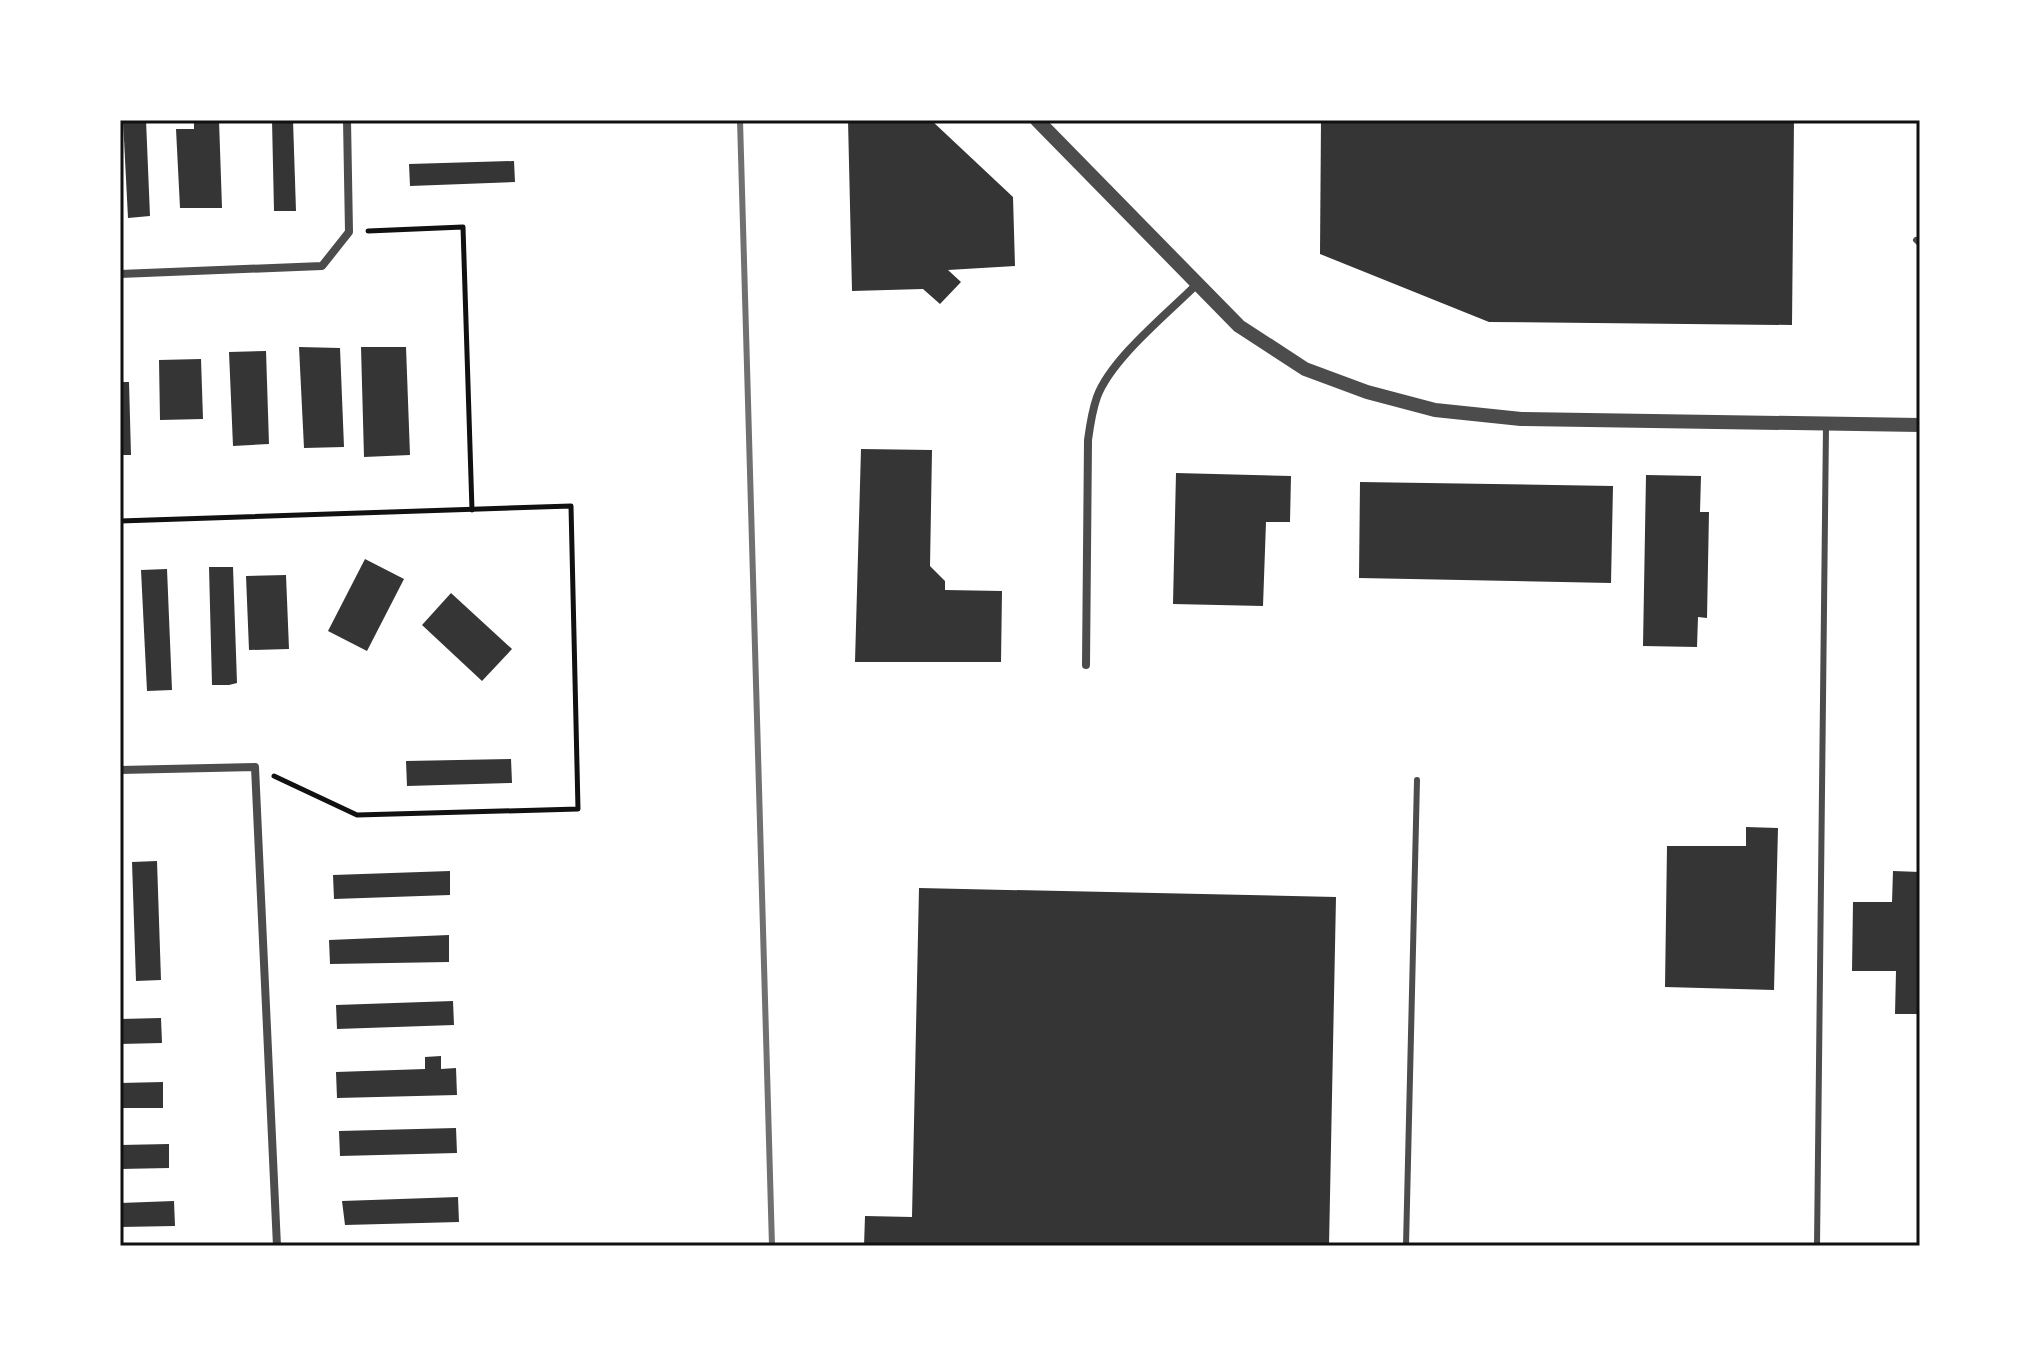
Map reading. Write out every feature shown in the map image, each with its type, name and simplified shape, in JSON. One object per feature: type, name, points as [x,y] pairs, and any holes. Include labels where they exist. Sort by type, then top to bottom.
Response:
[{"type":"street","points":[[120,274],[322,266],[349,232],[347,120]]},
{"type":"street","points":[[1037,120],[1239,326],[1305,369],[1367,392],[1435,410],[1521,419],[1920,425]]},
{"type":"street","points":[[1086,665],[1088,440],[1091,416],[1098,394],[1115,366],[1196,285]]},
{"type":"street","points":[[120,770],[255,767],[277,1246]]},
{"type":"lane","points":[[1817,1246],[1826,422]]},
{"type":"lane","points":[[1406,1246],[1417,780]]},
{"type":"path","points":[[349,232],[463,227],[472,510]]},
{"type":"path","points":[[120,521],[571,506],[578,809],[357,815],[255,767]]},
{"type":"building","points":[[123,120],[146,120],[150,216],[128,218]]},
{"type":"building","points":[[194,120],[219,120],[222,208],[180,208],[176,129],[194,129]]},
{"type":"building","points":[[272,120],[293,120],[296,211],[274,211]]},
{"type":"building","points":[[848,120],[931,120],[1013,197],[1015,266],[948,270],[961,282],[940,304],[923,289],[852,291]]},
{"type":"building","points":[[1321,120],[1794,120],[1792,325],[1489,322],[1320,254]]},
{"type":"building","points":[[514,161],[515,182],[410,186],[409,164]]},
{"type":"building","points":[[299,347],[340,348],[344,447],[304,448]]},
{"type":"building","points":[[361,347],[406,347],[410,455],[364,457]]},
{"type":"building","points":[[266,351],[269,444],[233,446],[229,352]]},
{"type":"building","points":[[201,359],[203,419],[160,420],[159,360]]},
{"type":"building","points":[[120,382],[129,382],[131,455],[120,455]]},
{"type":"building","points":[[861,449],[932,450],[930,566],[945,581],[945,590],[1002,591],[1001,662],[855,662]]},
{"type":"building","points":[[1176,473],[1291,476],[1290,522],[1266,522],[1263,606],[1173,604]]},
{"type":"building","points":[[1646,475],[1701,476],[1700,512],[1709,512],[1707,618],[1698,617],[1697,647],[1643,646]]},
{"type":"building","points":[[1360,482],[1613,486],[1611,583],[1359,578]]},
{"type":"building","points":[[365,559],[404,579],[367,651],[328,631]]},
{"type":"building","points":[[209,567],[233,567],[237,683],[229,685],[212,685]]},
{"type":"building","points":[[167,569],[172,690],[147,691],[141,570]]},
{"type":"building","points":[[286,575],[289,649],[249,650],[246,576]]},
{"type":"building","points":[[451,593],[512,649],[482,681],[422,625]]},
{"type":"building","points":[[511,759],[512,783],[407,786],[406,761]]},
{"type":"building","points":[[1746,827],[1778,828],[1774,990],[1665,987],[1667,846],[1746,846]]},
{"type":"building","points":[[157,861],[161,980],[136,981],[132,862]]},
{"type":"building","points":[[450,871],[450,895],[334,899],[333,875]]},
{"type":"building","points":[[1893,871],[1920,872],[1920,1014],[1895,1014],[1896,971],[1852,971],[1853,902],[1892,902]]},
{"type":"building","points":[[919,888],[1336,897],[1329,1246],[864,1246],[865,1216],[912,1217]]},
{"type":"building","points":[[449,935],[449,962],[330,964],[329,940]]},
{"type":"building","points":[[453,1001],[454,1025],[337,1029],[336,1005]]},
{"type":"building","points":[[161,1018],[162,1043],[120,1044],[120,1019]]},
{"type":"building","points":[[441,1056],[441,1069],[456,1068],[457,1095],[337,1098],[336,1072],[425,1069],[425,1057]]},
{"type":"building","points":[[163,1082],[163,1108],[120,1108],[120,1083]]},
{"type":"building","points":[[456,1128],[457,1153],[340,1156],[339,1131]]},
{"type":"building","points":[[169,1144],[169,1168],[120,1169],[120,1145]]},
{"type":"building","points":[[458,1197],[459,1222],[345,1225],[342,1201]]},
{"type":"building","points":[[174,1201],[175,1226],[120,1227],[120,1203]]},
{"type":"railway","points":[[740,120],[772,1246]]}]
